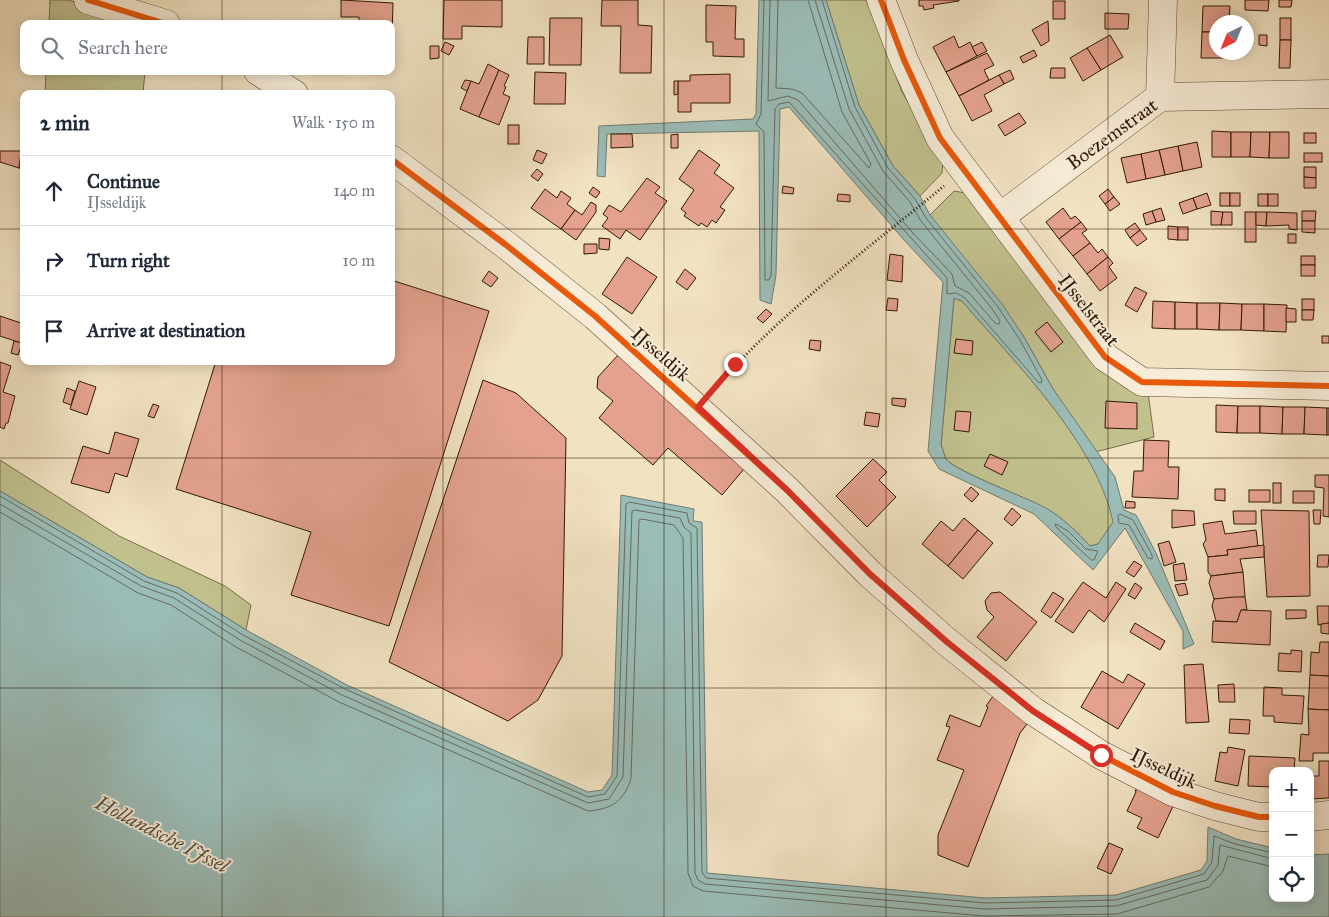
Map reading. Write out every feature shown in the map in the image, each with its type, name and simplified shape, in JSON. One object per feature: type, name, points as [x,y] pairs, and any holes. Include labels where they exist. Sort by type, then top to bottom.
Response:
[{"type":"street","points":[[88,0],[153,20]]},
{"type":"street","name":"IJsselstraat","points":[[881,0],[904,60],[940,138],[1104,357],[1142,382],[1329,386]]},
{"type":"street","points":[[1160,98],[1163,0]]},
{"type":"street","points":[[264,75],[288,90]]},
{"type":"street","name":"Boezemstraat","points":[[1000,217],[1160,98],[1329,94]]},
{"type":"street","name":"IJsseldijk","points":[[395,162],[506,245],[595,316],[698,407],[787,490],[870,574],[947,642],[1033,711],[1101,755],[1173,792],[1215,806],[1259,817],[1269,817]]},
{"type":"street","points":[[1314,817],[1329,815]]},
{"type":"path","points":[[698,407],[735,364],[787,314],[924,202]]},
{"type":"green space","points":[[50,0],[68,0],[133,20],[49,20]]},
{"type":"green space","points":[[826,0],[868,0],[902,92],[943,161],[942,173],[920,196],[893,166],[859,105]]},
{"type":"green space","points":[[46,75],[145,75],[143,90],[45,90]]},
{"type":"green space","points":[[954,191],[966,193],[1147,385],[1154,437],[1095,452],[1053,389],[1024,337],[930,215]]},
{"type":"green space","points":[[954,298],[962,301],[1029,377],[1072,433],[1090,462],[1104,492],[1114,522],[1098,544],[1090,546],[1070,526],[1052,513],[963,471],[946,459],[941,445]]},
{"type":"green space","points":[[0,460],[119,536],[225,586],[251,605],[246,630],[179,588],[147,577],[0,491]]},
{"type":"water","points":[[759,0],[826,0],[859,105],[893,166],[920,196],[930,215],[1002,304],[1024,337],[1053,389],[1115,477],[1124,510],[1136,515],[1156,553],[1194,644],[1183,649],[1183,631],[1125,528],[1093,570],[1034,514],[939,469],[928,451],[943,282],[904,240],[789,107],[780,109],[776,275],[771,304],[760,300],[759,131],[607,134],[605,177],[597,176],[599,126],[753,119],[756,114]],"holes":[[[954,298],[962,301],[1029,377],[1072,433],[1090,462],[1104,492],[1113,522],[1098,544],[1090,546],[1070,526],[1046,508],[963,471],[946,459],[941,445]]]},
{"type":"water","name":"Hollandsche IJssel","points":[[0,491],[147,577],[179,588],[246,630],[347,685],[588,792],[602,790],[612,775],[621,495],[694,509],[693,521],[702,522],[707,873],[985,898],[1116,895],[1201,870],[1207,861],[1208,827],[1236,839],[1269,847],[1269,902],[1314,902],[1314,855],[1329,854],[1329,917],[0,917]]},
{"type":"building","points":[[341,0],[393,3],[392,20],[359,20],[359,17],[341,17]]},
{"type":"building","points":[[444,0],[502,0],[502,27],[462,26],[462,39],[443,39]]},
{"type":"building","points":[[602,0],[638,0],[638,25],[652,26],[651,73],[620,73],[621,26],[601,26]]},
{"type":"building","points":[[919,0],[959,1],[933,5],[934,8],[924,10],[923,6],[919,6]]},
{"type":"building","points":[[1245,0],[1269,0],[1268,11],[1245,10]]},
{"type":"building","points":[[1279,0],[1292,0],[1291,7],[1279,7]]},
{"type":"building","points":[[1053,1],[1065,1],[1065,19],[1053,19]]},
{"type":"building","points":[[706,5],[736,6],[735,39],[744,39],[744,57],[713,56],[713,42],[706,42]]},
{"type":"building","points":[[1203,6],[1230,6],[1229,15],[1209,15],[1209,32],[1202,32]]},
{"type":"building","points":[[1105,13],[1129,14],[1128,29],[1105,29]]},
{"type":"building","points":[[550,18],[582,18],[581,65],[549,65]]},
{"type":"building","points":[[1280,18],[1291,18],[1291,40],[1280,40]]},
{"type":"building","points":[[1048,21],[1049,41],[1041,46],[1032,30]]},
{"type":"building","points":[[1202,32],[1209,32],[1209,58],[1201,58]]},
{"type":"building","points":[[1110,35],[1123,57],[1101,70],[1087,48]]},
{"type":"building","points":[[1259,35],[1267,35],[1267,46],[1259,45]]},
{"type":"building","points":[[954,36],[959,48],[970,42],[977,56],[946,72],[933,47]]},
{"type":"building","points":[[528,37],[544,37],[544,64],[527,64]]},
{"type":"building","points":[[1280,40],[1291,40],[1290,68],[1279,68]]},
{"type":"building","points":[[445,42],[454,46],[449,55],[441,51]]},
{"type":"building","points":[[982,42],[987,51],[977,56],[972,47]]},
{"type":"building","points":[[430,46],[439,46],[439,58],[430,59]]},
{"type":"building","points":[[1087,48],[1101,70],[1083,81],[1070,58]]},
{"type":"building","points":[[1034,50],[1037,56],[1023,63],[1020,57]]},
{"type":"building","points":[[987,53],[994,65],[984,70],[989,80],[959,96],[946,72]]},
{"type":"building","points":[[488,64],[499,70],[479,117],[460,109],[471,81],[479,84]]},
{"type":"building","points":[[1051,68],[1065,68],[1065,78],[1050,78]]},
{"type":"building","points":[[499,70],[509,75],[503,94],[510,97],[499,125],[479,117]]},
{"type":"building","points":[[1010,70],[1014,79],[1004,84],[999,75]]},
{"type":"building","points":[[535,72],[566,73],[565,104],[534,104]]},
{"type":"building","points":[[730,74],[730,103],[691,103],[691,112],[678,112],[678,81],[690,81],[690,75]]},
{"type":"building","points":[[999,75],[1004,84],[984,95],[992,111],[972,121],[959,96]]},
{"type":"building","points":[[465,80],[471,81],[467,91],[461,88]]},
{"type":"building","points":[[674,81],[678,81],[678,94],[674,95]]},
{"type":"building","points":[[1019,113],[1026,123],[1005,136],[998,125]]},
{"type":"building","points":[[508,125],[519,125],[519,144],[508,144]]},
{"type":"building","points":[[1212,131],[1231,132],[1231,157],[1212,157]]},
{"type":"building","points":[[1231,132],[1251,132],[1250,157],[1231,157]]},
{"type":"building","points":[[1251,132],[1270,132],[1269,158],[1250,157]]},
{"type":"building","points":[[1270,132],[1289,132],[1289,158],[1269,158]]},
{"type":"building","points":[[1304,133],[1316,133],[1316,143],[1304,143]]},
{"type":"building","points":[[611,134],[632,134],[633,147],[611,148]]},
{"type":"building","points":[[678,134],[678,148],[671,148],[671,135]]},
{"type":"building","points":[[1197,142],[1202,167],[1183,171],[1178,146]]},
{"type":"building","points":[[1178,146],[1183,171],[1165,175],[1159,150]]},
{"type":"building","points":[[537,150],[547,154],[542,164],[533,160]]},
{"type":"building","points":[[699,150],[720,165],[714,173],[734,188],[720,207],[725,210],[716,223],[712,220],[707,227],[701,223],[699,226],[684,216],[686,213],[681,209],[694,190],[679,179]]},
{"type":"building","points":[[1159,150],[1165,175],[1146,179],[1141,154]]},
{"type":"building","points":[[0,151],[20,151],[20,168],[0,162]]},
{"type":"building","points":[[1304,153],[1322,153],[1322,162],[1304,162]]},
{"type":"building","points":[[1141,154],[1146,179],[1127,183],[1121,158]]},
{"type":"building","points":[[1304,167],[1316,167],[1316,178],[1304,177]]},
{"type":"building","points":[[537,169],[543,174],[538,181],[531,176]]},
{"type":"building","points":[[1304,177],[1316,178],[1316,188],[1304,188]]},
{"type":"building","points":[[647,178],[660,187],[655,193],[667,201],[640,240],[626,230],[620,239],[602,226],[608,218],[603,214],[609,205],[621,212]]},
{"type":"building","points":[[783,186],[794,188],[793,194],[782,193]]},
{"type":"building","points":[[593,187],[600,192],[596,198],[589,193]]},
{"type":"building","points":[[545,189],[557,198],[561,191],[571,198],[567,204],[575,210],[561,229],[531,208]]},
{"type":"building","points":[[1108,189],[1114,197],[1105,204],[1099,196]]},
{"type":"building","points":[[1207,193],[1211,205],[1197,209],[1193,198]]},
{"type":"building","points":[[1220,193],[1230,193],[1230,206],[1220,206]]},
{"type":"building","points":[[1230,193],[1240,193],[1240,206],[1230,206]]},
{"type":"building","points":[[838,194],[850,195],[850,202],[837,201]]},
{"type":"building","points":[[1258,194],[1268,194],[1268,206],[1258,206]]},
{"type":"building","points":[[1268,194],[1278,194],[1278,206],[1268,206]]},
{"type":"building","points":[[1114,197],[1120,204],[1110,211],[1105,204]]},
{"type":"building","points":[[1193,198],[1197,209],[1183,214],[1179,203]]},
{"type":"building","points":[[591,202],[596,205],[596,212],[576,240],[561,229],[575,210],[582,215]]},
{"type":"building","points":[[1063,208],[1071,219],[1075,216],[1081,222],[1059,239],[1046,222]]},
{"type":"building","points":[[1161,208],[1165,220],[1156,222],[1152,211]]},
{"type":"building","points":[[1152,211],[1156,222],[1146,225],[1143,214]]},
{"type":"building","points":[[1211,211],[1223,212],[1221,225],[1211,225]]},
{"type":"building","points":[[1302,211],[1316,211],[1315,221],[1302,221]]},
{"type":"building","points":[[1223,212],[1232,212],[1232,225],[1221,225]]},
{"type":"building","points":[[1245,212],[1256,212],[1256,242],[1245,242]]},
{"type":"building","points":[[1256,212],[1267,212],[1266,226],[1256,225]]},
{"type":"building","points":[[1267,212],[1297,213],[1297,230],[1289,229],[1289,225],[1266,226]]},
{"type":"building","points":[[1302,221],[1315,221],[1315,233],[1302,232]]},
{"type":"building","points":[[1081,222],[1087,230],[1082,233],[1090,243],[1073,256],[1059,239]]},
{"type":"building","points":[[1135,223],[1140,230],[1130,238],[1125,230]]},
{"type":"building","points":[[1168,226],[1178,227],[1178,240],[1168,239]]},
{"type":"building","points":[[1178,227],[1188,227],[1188,240],[1178,240]]},
{"type":"building","points":[[1140,230],[1147,239],[1137,246],[1130,238]]},
{"type":"building","points":[[1288,234],[1296,234],[1296,243],[1288,243]]},
{"type":"building","points":[[599,238],[610,239],[609,250],[599,249]]},
{"type":"building","points":[[1090,243],[1098,253],[1102,249],[1108,257],[1087,274],[1073,256]]},
{"type":"building","points":[[584,244],[597,244],[597,253],[584,254]]},
{"type":"building","points":[[890,254],[903,256],[902,282],[887,280]]},
{"type":"building","points":[[1301,256],[1315,256],[1315,265],[1301,265]]},
{"type":"building","points":[[627,257],[657,277],[632,314],[602,294]]},
{"type":"building","points":[[1108,257],[1113,263],[1109,267],[1117,278],[1100,291],[1087,274]]},
{"type":"building","points":[[1301,265],[1315,265],[1315,276],[1301,276]]},
{"type":"building","points":[[685,269],[696,278],[687,290],[676,282]]},
{"type":"building","points":[[489,271],[498,278],[491,287],[482,281]]},
{"type":"building","points":[[395,281],[489,311],[389,626],[291,595],[311,532],[176,489],[215,365],[395,365]]},
{"type":"building","points":[[1135,287],[1147,293],[1137,312],[1125,305]]},
{"type":"building","points":[[888,298],[898,299],[897,311],[886,310]]},
{"type":"building","points":[[1302,299],[1314,299],[1314,310],[1302,310]]},
{"type":"building","points":[[1153,301],[1175,302],[1175,329],[1152,328]]},
{"type":"building","points":[[1175,302],[1197,303],[1197,329],[1175,329]]},
{"type":"building","points":[[1197,303],[1220,303],[1219,330],[1197,329]]},
{"type":"building","points":[[1220,303],[1242,304],[1241,330],[1219,330]]},
{"type":"building","points":[[1242,304],[1264,304],[1264,331],[1241,330]]},
{"type":"building","points":[[1264,304],[1287,305],[1286,332],[1264,331]]},
{"type":"building","points":[[1286,308],[1296,309],[1296,322],[1286,322]]},
{"type":"building","points":[[766,309],[772,314],[763,323],[757,318]]},
{"type":"building","points":[[1302,310],[1314,310],[1313,320],[1302,320]]},
{"type":"building","points":[[0,316],[20,323],[20,343],[0,336]]},
{"type":"building","points":[[1047,322],[1063,342],[1051,352],[1035,332]]},
{"type":"building","points":[[1322,336],[1329,336],[1329,343],[1322,343]]},
{"type":"building","points":[[956,339],[973,341],[972,355],[954,353]]},
{"type":"building","points":[[810,340],[821,341],[820,351],[809,349]]},
{"type":"building","points":[[14,341],[20,342],[18,355],[11,353]]},
{"type":"building","points":[[619,354],[749,463],[722,495],[668,448],[653,465],[599,418],[613,401],[597,388],[598,377]]},
{"type":"building","points":[[0,362],[11,366],[3,392],[15,396],[8,423],[6,423],[4,429],[0,427]]},
{"type":"building","points":[[483,380],[516,393],[566,438],[562,656],[538,700],[508,721],[389,662]]},
{"type":"building","points":[[79,381],[96,387],[87,415],[70,409]]},
{"type":"building","points":[[67,388],[75,391],[71,405],[63,402]]},
{"type":"building","points":[[892,398],[906,399],[905,407],[892,405]]},
{"type":"building","points":[[1106,401],[1137,403],[1137,429],[1105,428]]},
{"type":"building","points":[[153,404],[159,406],[154,418],[148,416]]},
{"type":"building","points":[[1216,405],[1238,406],[1237,433],[1216,432]]},
{"type":"building","points":[[1238,406],[1260,406],[1260,433],[1237,433]]},
{"type":"building","points":[[1260,406],[1283,407],[1282,434],[1260,433]]},
{"type":"building","points":[[1283,407],[1305,407],[1304,434],[1282,434]]},
{"type":"building","points":[[1305,407],[1327,408],[1327,435],[1304,434]]},
{"type":"building","points":[[1327,408],[1329,408],[1329,435],[1327,435]]},
{"type":"building","points":[[956,411],[971,412],[969,432],[954,430]]},
{"type":"building","points":[[866,412],[880,414],[878,427],[864,425]]},
{"type":"building","points":[[115,432],[139,439],[127,477],[115,473],[109,493],[71,483],[83,446],[109,454]]},
{"type":"building","points":[[1144,440],[1169,441],[1168,467],[1179,467],[1178,499],[1132,497],[1134,471],[1143,471]]},
{"type":"building","points":[[990,454],[1008,462],[1002,475],[984,466]]},
{"type":"building","points":[[873,459],[887,472],[879,480],[896,497],[867,527],[836,496]]},
{"type":"building","points":[[1315,475],[1329,475],[1329,517],[1323,516],[1324,488],[1315,487]]},
{"type":"building","points":[[1273,483],[1281,483],[1281,503],[1273,503]]},
{"type":"building","points":[[971,487],[979,494],[972,502],[964,495]]},
{"type":"building","points":[[1215,489],[1225,489],[1225,501],[1215,500]]},
{"type":"building","points":[[1249,490],[1270,490],[1270,502],[1249,502]]},
{"type":"building","points":[[1293,491],[1314,491],[1314,503],[1293,503]]},
{"type":"building","points":[[1126,501],[1135,502],[1135,508],[1125,508]]},
{"type":"building","points":[[1012,508],[1021,516],[1012,526],[1004,519]]},
{"type":"building","points":[[1172,510],[1194,511],[1195,525],[1172,528]]},
{"type":"building","points":[[1261,510],[1309,511],[1310,596],[1267,597]]},
{"type":"building","points":[[1313,510],[1321,510],[1320,524],[1314,524]]},
{"type":"building","points":[[1233,511],[1256,511],[1256,524],[1234,524]]},
{"type":"building","points":[[964,518],[978,530],[948,566],[922,544],[941,521],[953,531]]},
{"type":"building","points":[[1222,521],[1225,534],[1256,530],[1258,546],[1227,550],[1228,555],[1208,557],[1203,544],[1206,540],[1203,524]]},
{"type":"building","points":[[978,530],[993,543],[963,579],[948,566]]},
{"type":"building","points":[[1169,541],[1176,562],[1164,566],[1158,544]]},
{"type":"building","points":[[1264,545],[1264,557],[1240,559],[1243,572],[1211,576],[1208,572],[1208,557],[1228,555],[1227,550]]},
{"type":"building","points":[[1318,555],[1329,555],[1328,567],[1317,567]]},
{"type":"building","points":[[1134,561],[1142,566],[1134,577],[1126,572]]},
{"type":"building","points":[[1184,563],[1187,580],[1175,581],[1173,565]]},
{"type":"building","points":[[1243,572],[1245,597],[1214,599],[1209,583],[1211,576]]},
{"type":"building","points":[[1083,582],[1106,598],[1116,582],[1126,589],[1104,622],[1089,610],[1073,633],[1055,621]]},
{"type":"building","points":[[1135,583],[1142,588],[1135,599],[1128,595]]},
{"type":"building","points":[[1185,583],[1188,594],[1179,596],[1175,585]]},
{"type":"building","points":[[1000,592],[1037,622],[1006,661],[977,637],[994,617],[987,610],[985,601],[991,593]]},
{"type":"building","points":[[1053,592],[1064,599],[1051,618],[1041,611]]},
{"type":"building","points":[[1245,597],[1247,610],[1241,610],[1237,622],[1216,621],[1212,606],[1214,599]]},
{"type":"building","points":[[1317,606],[1329,606],[1329,623],[1318,625]]},
{"type":"building","points":[[1241,610],[1271,611],[1270,645],[1212,642],[1213,621],[1237,622]]},
{"type":"building","points":[[1286,610],[1306,610],[1306,618],[1286,619]]},
{"type":"building","points":[[1135,623],[1165,641],[1160,650],[1130,632]]},
{"type":"building","points":[[1329,623],[1329,634],[1321,633],[1321,624]]},
{"type":"building","points":[[1320,642],[1329,642],[1329,676],[1310,675],[1311,652],[1319,653]]},
{"type":"building","points":[[1291,650],[1302,651],[1301,672],[1278,671],[1279,653],[1291,654]]},
{"type":"building","points":[[1203,664],[1209,722],[1186,723],[1184,665]]},
{"type":"building","points":[[1102,671],[1123,683],[1128,674],[1145,684],[1118,729],[1081,707]]},
{"type":"building","points":[[1310,675],[1329,676],[1329,710],[1308,709]]},
{"type":"building","points":[[1234,684],[1235,702],[1219,702],[1218,685]]},
{"type":"building","points":[[1264,687],[1282,688],[1282,695],[1304,696],[1302,724],[1274,722],[1274,716],[1263,716]]},
{"type":"building","points":[[996,692],[1031,719],[1020,733],[968,867],[938,855],[938,835],[964,770],[937,760],[950,727],[946,726],[950,715],[980,727],[988,707],[986,706]]},
{"type":"building","points":[[1308,709],[1329,710],[1329,753],[1313,753],[1313,761],[1299,761],[1301,734],[1309,735]]},
{"type":"building","points":[[1230,719],[1250,720],[1249,734],[1229,733]]},
{"type":"building","points":[[1228,747],[1245,750],[1238,786],[1215,781],[1220,752],[1227,753]]},
{"type":"building","points":[[1249,756],[1295,758],[1294,767],[1269,767],[1269,787],[1248,786]]},
{"type":"building","points":[[1319,761],[1329,761],[1329,798],[1314,799],[1314,776],[1319,776]]},
{"type":"building","points":[[1139,785],[1175,802],[1158,838],[1137,828],[1142,818],[1127,811],[1136,792],[1135,790],[1137,790]]},
{"type":"building","points":[[1109,843],[1123,849],[1111,874],[1097,868]]},
{"type":"cycle path","points":[[88,0],[153,20]]},
{"type":"cycle path","points":[[881,0],[904,60],[940,138],[1105,357],[1142,382],[1329,386]]},
{"type":"cycle path","points":[[395,162],[506,245],[595,316],[787,490],[870,574],[947,642],[1033,711],[1101,755],[1173,792],[1215,806],[1259,817],[1269,817]]},
{"type":"route","points":[[735,364],[698,407],[787,490],[870,574],[947,642],[1033,711],[1101,755]]}]
